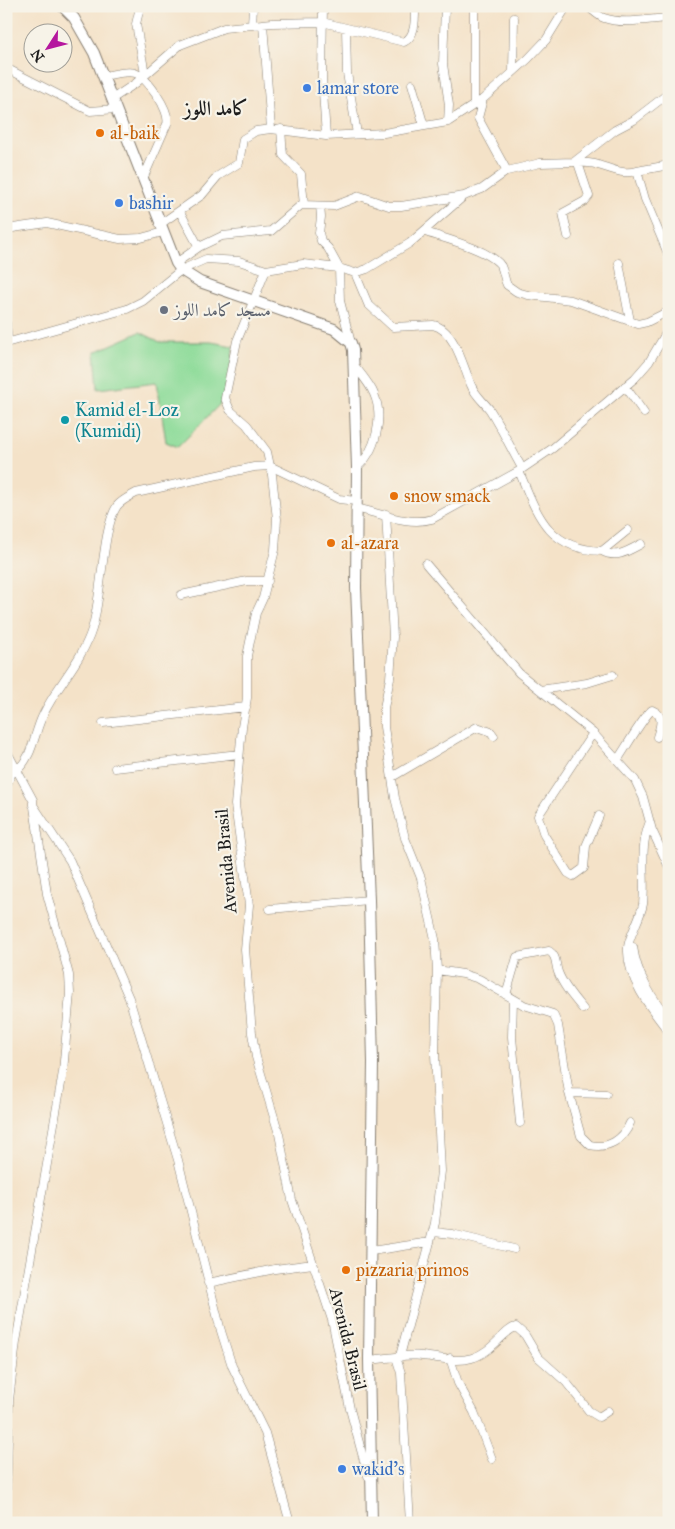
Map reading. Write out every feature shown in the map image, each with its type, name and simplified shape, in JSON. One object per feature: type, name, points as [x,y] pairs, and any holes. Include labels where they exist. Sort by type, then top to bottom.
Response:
[{"type":"main road","points":[[62,6],[82,31],[104,76],[161,228],[178,267],[200,282],[334,329],[351,343],[354,365],[357,467],[355,504],[359,689],[369,900],[373,1062],[368,1360],[372,1523]]},
{"type":"street","points":[[252,26],[253,6]]},
{"type":"street","points":[[323,6],[322,77],[326,136]]},
{"type":"street","points":[[6,68],[90,111],[114,104],[171,52],[191,40],[224,28],[263,24],[322,22],[405,42],[412,32],[415,6]]},
{"type":"street","points":[[432,6],[444,7],[443,64],[449,105],[448,122]]},
{"type":"street","points":[[474,6],[474,104]]},
{"type":"street","points":[[6,229],[47,223],[120,239],[141,238],[161,228],[207,191],[218,176],[239,163],[243,139],[256,132],[281,129],[326,136],[384,133],[448,122],[483,99],[538,49],[567,6]]},
{"type":"street","points":[[587,6],[602,18],[610,20],[669,18]]},
{"type":"street","points":[[140,7],[136,24],[144,75],[166,110],[168,120],[143,179]]},
{"type":"street","points":[[513,72],[514,18]]},
{"type":"street","points":[[263,24],[271,129]]},
{"type":"street","points":[[346,28],[347,73],[356,134]]},
{"type":"street","points":[[104,76],[132,72],[144,75]]},
{"type":"street","points":[[412,84],[424,126]]},
{"type":"street","points":[[578,162],[615,130],[634,120],[669,93]]},
{"type":"street","points":[[483,99],[478,118],[507,171]]},
{"type":"street","points":[[457,117],[478,118]]},
{"type":"street","points":[[281,129],[283,155],[301,174],[304,205]]},
{"type":"street","points":[[568,236],[563,213],[589,196],[578,162]]},
{"type":"street","points":[[6,323],[7,343],[127,309],[142,300],[198,246],[227,234],[271,231],[291,212],[304,205],[342,204],[360,196],[389,206],[464,196],[482,189],[507,171],[540,163],[589,162],[600,164],[622,174],[669,165]]},
{"type":"street","points":[[637,171],[645,199],[669,256]]},
{"type":"street","points":[[178,267],[206,259],[218,258],[239,261],[266,270],[302,264],[339,268],[355,273],[367,269],[425,232],[464,196]]},
{"type":"street","points":[[320,206],[319,233],[321,241],[328,248],[339,268],[340,301],[351,343]]},
{"type":"street","points":[[180,212],[198,246]]},
{"type":"street","points":[[425,232],[449,239],[489,256],[501,266],[506,285],[517,292],[571,300],[638,324],[647,322],[669,310]]},
{"type":"street","points":[[619,263],[630,321]]},
{"type":"street","name":"Avenida Brasil","points":[[266,270],[237,341],[225,403],[259,440],[267,452],[277,519],[275,550],[268,581],[256,613],[246,656],[246,707],[239,754],[235,805],[249,904],[245,949],[252,1033],[256,1057],[279,1134],[290,1194],[332,1320],[350,1410],[372,1492]]},
{"type":"street","points":[[355,273],[368,304],[393,327],[433,325],[446,332],[465,365],[470,385],[489,408],[521,470],[539,516],[552,534],[581,549],[602,551],[609,555],[618,554],[640,544]]},
{"type":"street","points":[[6,786],[16,768],[24,764],[48,706],[88,640],[98,606],[111,519],[118,505],[136,493],[254,466],[270,466],[339,499],[406,520],[422,522],[432,519],[521,470],[553,448],[644,369],[669,328]]},
{"type":"street","points":[[354,365],[374,394],[378,409],[374,444],[365,460],[357,467]]},
{"type":"street","points":[[625,386],[644,413]]},
{"type":"street","points":[[386,514],[393,638],[390,678],[384,708],[395,798],[405,838],[428,901],[437,970],[435,1046],[441,1171],[440,1194],[433,1232],[398,1356],[402,1384],[410,1523]]},
{"type":"street","points":[[602,551],[628,530]]},
{"type":"street","points":[[426,564],[486,632],[508,661],[593,734],[618,759],[639,788],[650,824],[669,867]]},
{"type":"street","points":[[181,595],[247,581],[268,581]]},
{"type":"street","points":[[540,690],[587,683],[613,675]]},
{"type":"street","points":[[103,723],[246,707]]},
{"type":"street","points":[[618,759],[634,738],[645,717],[652,710],[659,713],[661,718],[657,737]]},
{"type":"street","points":[[392,777],[477,727],[491,732],[494,736]]},
{"type":"street","points":[[593,734],[538,816],[544,835],[568,873],[572,876],[584,868],[586,846],[599,816]]},
{"type":"street","points":[[6,750],[33,800],[47,894],[69,975],[70,993],[63,1072],[16,1342],[9,1400],[6,1501]]},
{"type":"street","points":[[114,768],[239,754]]},
{"type":"street","points":[[34,805],[70,861],[129,998],[178,1160],[208,1283],[232,1366],[265,1433],[290,1523]]},
{"type":"street","points":[[650,824],[644,839],[642,904],[632,940],[628,945],[630,972],[656,1015],[669,1032]]},
{"type":"street","points":[[659,846],[669,843]]},
{"type":"street","points":[[270,909],[369,900]]},
{"type":"street","points":[[632,940],[636,968],[656,1004],[669,1020]]},
{"type":"street","points":[[520,1123],[509,997],[517,957],[549,951],[556,957],[558,972],[583,1009]]},
{"type":"street","points":[[437,970],[463,974],[479,979],[509,997],[537,1010],[549,1012],[556,1018],[569,1093],[581,1136],[590,1145],[605,1146],[613,1143],[622,1137],[630,1123]]},
{"type":"street","points":[[569,1093],[606,1094]]},
{"type":"street","points":[[433,1232],[452,1234],[514,1249]]},
{"type":"street","points":[[371,1251],[430,1242]]},
{"type":"street","points":[[208,1283],[275,1269],[313,1264]]},
{"type":"street","points":[[368,1360],[398,1356],[462,1360],[476,1357],[495,1346],[511,1329],[520,1328],[538,1357],[566,1382],[589,1411],[599,1416],[608,1411]]},
{"type":"street","points":[[450,1358],[458,1383],[474,1412],[492,1459]]},
{"type":"green space","points":[[140,332],[160,342],[211,342],[233,346],[232,368],[220,404],[178,447],[166,442],[157,382],[98,389],[95,352]]},
{"type":"place","name":"lamar store","points":[[307,88]]},
{"type":"place","name":"al-baik","points":[[100,133]]},
{"type":"place","name":"bashir","points":[[119,203]]},
{"type":"place","name":"مسجد كامد اللوز","points":[[164,310]]},
{"type":"place","name":"Kamid el-Loz (Kumidi)","points":[[65,420]]},
{"type":"place","name":"snow smack","points":[[394,496]]},
{"type":"place","name":"al-azara","points":[[331,543]]},
{"type":"place","name":"pizzaria primos","points":[[346,1270]]},
{"type":"place","name":"wakid's","points":[[342,1469]]},
{"type":"district","name":"كامد اللوز","points":[[216,108]]}]
